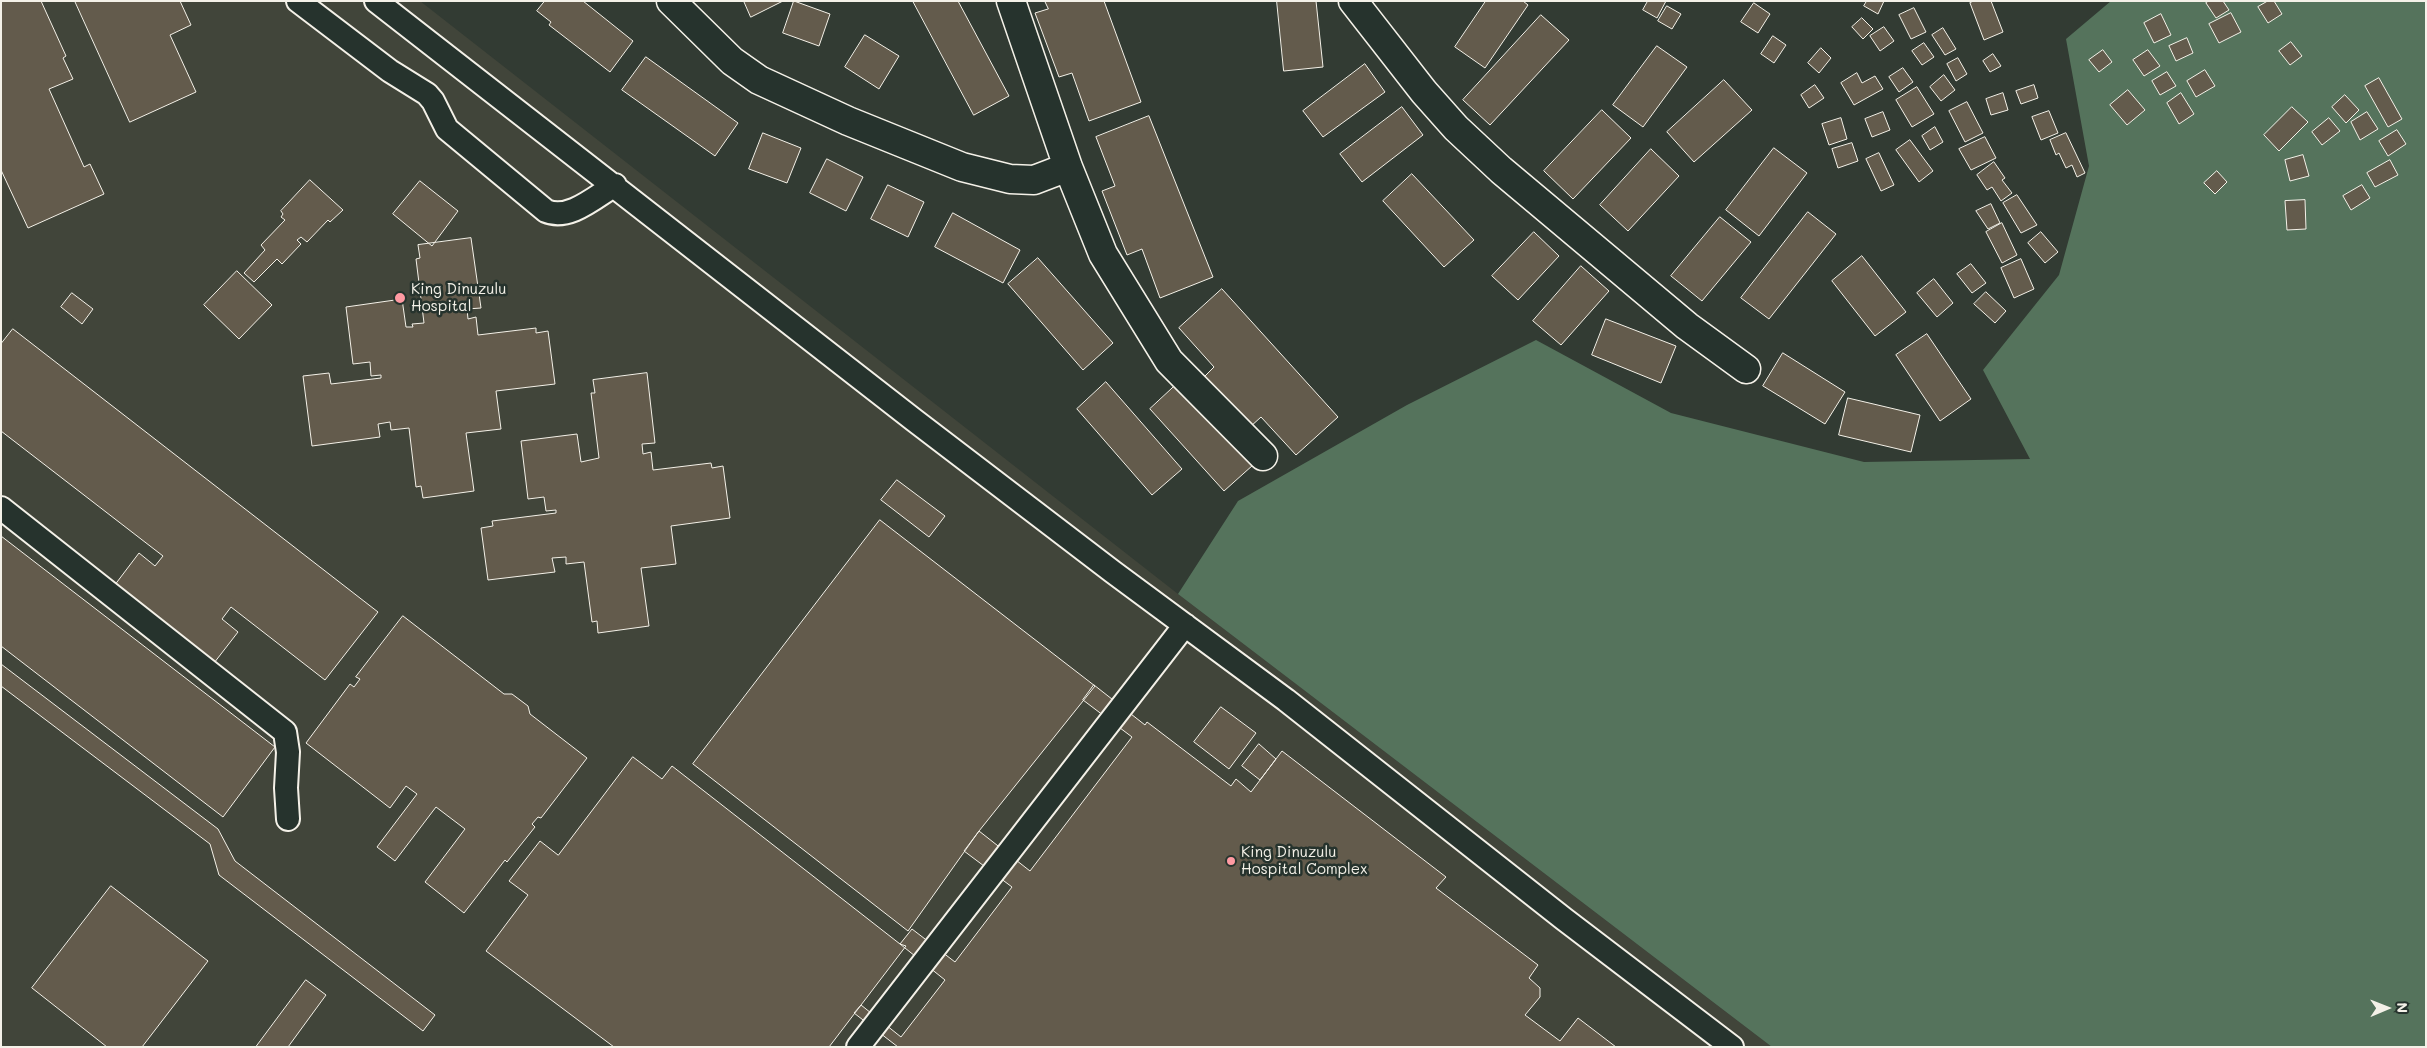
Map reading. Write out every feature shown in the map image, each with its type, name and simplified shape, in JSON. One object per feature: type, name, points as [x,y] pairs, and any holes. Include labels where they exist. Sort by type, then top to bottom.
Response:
[{"type":"street","points":[[671,1],[732,61],[759,80],[848,121],[962,167],[1010,180],[1034,180],[1068,167]]},
{"type":"street","points":[[1012,1],[1068,167],[1103,254],[1169,361],[1263,456]]},
{"type":"street","points":[[1353,1],[1456,128],[1501,170],[1687,326],[1746,369]]},
{"type":"lane","points":[[298,1],[390,71],[427,94],[433,101],[447,129],[546,211],[553,214],[568,213],[615,185]]},
{"type":"lane","points":[[376,1],[615,185],[914,420],[1286,700],[1564,919],[1732,1047]]},
{"type":"lane","points":[[1,508],[285,732],[288,752],[286,788],[288,819]]},
{"type":"lane","points":[[858,1047],[1185,625]]},
{"type":"shaded area","name":"King Dinuzulu Hospital","points":[[1,1],[420,1],[1178,594],[1772,1047],[1,1047]]},
{"type":"green space","points":[[2111,1],[2426,1],[2426,1047],[1772,1047],[1178,594],[1238,501],[1407,405],[1536,340],[1671,413],[1864,462],[2030,459],[1983,370],[2059,275],[2089,166],[2066,39]]},
{"type":"building","points":[[1,1],[41,1],[66,56],[63,58],[73,79],[49,89],[84,167],[90,164],[104,194],[28,228],[1,170]]},
{"type":"building","points":[[75,1],[180,1],[191,25],[170,35],[196,92],[130,122]]},
{"type":"building","points":[[545,1],[583,1],[633,41],[610,72],[549,25],[551,22],[537,11]]},
{"type":"building","points":[[744,1],[783,1],[751,17]]},
{"type":"building","points":[[794,1],[830,14],[819,46],[783,33]]},
{"type":"building","points":[[913,1],[958,1],[1009,96],[974,115]]},
{"type":"building","points":[[1045,1],[1104,1],[1141,102],[1089,121],[1072,73],[1059,77],[1035,13],[1048,9]]},
{"type":"building","points":[[1277,1],[1316,1],[1323,67],[1284,71]]},
{"type":"building","points":[[1486,1],[1523,1],[1528,5],[1485,68],[1455,47]]},
{"type":"building","points":[[1648,1],[1666,1],[1657,18],[1643,10]]},
{"type":"building","points":[[1867,1],[1884,1],[1878,14],[1864,6]]},
{"type":"building","points":[[1974,1],[1991,1],[2003,32],[1984,40],[1970,3]]},
{"type":"building","points":[[2209,1],[2223,1],[2229,10],[2216,18],[2206,3]]},
{"type":"building","points":[[2268,1],[2274,1],[2282,14],[2268,23],[2258,7]]},
{"type":"building","points":[[1754,3],[1770,14],[1758,33],[1741,22]]},
{"type":"building","points":[[1667,6],[1681,14],[1672,29],[1658,21]]},
{"type":"building","points":[[1914,8],[1926,32],[1911,39],[1899,15]]},
{"type":"building","points":[[2231,13],[2241,32],[2219,43],[2209,24]]},
{"type":"building","points":[[2161,14],[2171,35],[2154,43],[2144,23]]},
{"type":"building","points":[[1541,15],[1569,40],[1490,125],[1463,100]]},
{"type":"building","points":[[1862,18],[1873,29],[1863,39],[1852,27]]},
{"type":"building","points":[[1884,27],[1894,41],[1880,51],[1870,36]]},
{"type":"building","points":[[1943,28],[1956,49],[1945,55],[1932,35]]},
{"type":"building","points":[[865,35],[899,56],[879,89],[845,67]]},
{"type":"building","points":[[1773,36],[1786,45],[1774,63],[1761,54]]},
{"type":"building","points":[[2187,38],[2193,53],[2176,61],[2169,46]]},
{"type":"building","points":[[2291,42],[2302,56],[2290,65],[2279,51]]},
{"type":"building","points":[[1924,43],[1934,57],[1922,65],[1912,51]]},
{"type":"building","points":[[1657,46],[1687,67],[1643,127],[1613,105]]},
{"type":"building","points":[[1821,48],[1831,58],[1819,73],[1808,63]]},
{"type":"building","points":[[2103,50],[2112,62],[2099,72],[2089,60]]},
{"type":"building","points":[[2148,50],[2160,66],[2144,76],[2133,60]]},
{"type":"building","points":[[1993,54],[2001,66],[1990,72],[1983,61]]},
{"type":"building","points":[[646,57],[738,123],[715,156],[622,90]]},
{"type":"building","points":[[1958,58],[1967,74],[1956,81],[1947,64]]},
{"type":"building","points":[[1365,64],[1385,92],[1323,137],[1303,111]]},
{"type":"building","points":[[1903,68],[1913,82],[1899,92],[1889,77]]},
{"type":"building","points":[[2205,70],[2215,86],[2196,97],[2187,81]]},
{"type":"building","points":[[2167,72],[2176,86],[2160,95],[2152,81]]},
{"type":"building","points":[[1857,73],[1862,83],[1875,76],[1883,89],[1854,105],[1841,83]]},
{"type":"building","points":[[1944,75],[1955,90],[1941,101],[1930,87]]},
{"type":"building","points":[[2379,78],[2402,119],[2388,127],[2365,86]]},
{"type":"building","points":[[1724,80],[1752,110],[1694,162],[1667,132]]},
{"type":"building","points":[[1815,85],[1824,98],[1809,108],[1801,95]]},
{"type":"building","points":[[2034,85],[2038,98],[2021,104],[2016,91]]},
{"type":"building","points":[[1917,87],[1934,114],[1912,127],[1896,100]]},
{"type":"building","points":[[2128,90],[2145,110],[2127,125],[2110,105]]},
{"type":"building","points":[[2003,93],[2008,110],[1991,115],[1986,99]]},
{"type":"building","points":[[2181,93],[2194,114],[2179,124],[2167,103]]},
{"type":"building","points":[[2345,95],[2359,110],[2346,123],[2332,107]]},
{"type":"building","points":[[1967,102],[1983,133],[1965,142],[1949,111]]},
{"type":"building","points":[[1402,107],[1423,135],[1362,182],[1340,154]]},
{"type":"building","points":[[2292,107],[2308,122],[2279,151],[2264,135]]},
{"type":"building","points":[[1602,110],[1631,138],[1573,199],[1544,171]]},
{"type":"building","points":[[2049,111],[2058,133],[2041,140],[2032,117]]},
{"type":"building","points":[[1883,112],[1890,130],[1872,137],[1865,119]]},
{"type":"building","points":[[2367,112],[2378,129],[2360,140],[2351,122]]},
{"type":"building","points":[[1149,116],[1213,277],[1160,298],[1142,249],[1127,255],[1102,191],[1115,186],[1096,137]]},
{"type":"building","points":[[1841,118],[1847,139],[1829,145],[1822,124]]},
{"type":"building","points":[[2329,118],[2340,131],[2322,145],[2312,132]]},
{"type":"building","points":[[1935,127],[1943,142],[1930,150],[1922,136]]},
{"type":"building","points":[[2397,130],[2406,144],[2388,156],[2379,141]]},
{"type":"building","points":[[763,133],[801,148],[787,183],[749,169]]},
{"type":"building","points":[[2066,133],[2085,173],[2077,177],[2072,165],[2066,168],[2059,153],[2056,155],[2050,140]]},
{"type":"building","points":[[1985,137],[1996,158],[1971,170],[1959,149]]},
{"type":"building","points":[[1910,140],[1933,171],[1919,182],[1896,150]]},
{"type":"building","points":[[1852,143],[1858,161],[1838,168],[1832,149]]},
{"type":"building","points":[[1774,148],[1807,173],[1759,236],[1726,210]]},
{"type":"building","points":[[1651,149],[1679,176],[1628,231],[1600,205]]},
{"type":"building","points":[[1879,153],[1894,185],[1881,191],[1866,159]]},
{"type":"building","points":[[2303,155],[2309,176],[2290,181],[2285,160]]},
{"type":"building","points":[[827,159],[863,177],[846,211],[810,193]]},
{"type":"building","points":[[2390,160],[2398,175],[2375,187],[2367,173]]},
{"type":"building","points":[[1994,162],[2005,178],[2002,180],[2012,193],[2001,201],[1992,187],[1987,190],[1977,175]]},
{"type":"building","points":[[2217,171],[2227,182],[2215,194],[2204,183]]},
{"type":"building","points":[[1412,174],[1474,240],[1444,267],[1383,201]]},
{"type":"building","points":[[310,180],[343,210],[330,222],[328,220],[307,242],[301,237],[297,240],[301,244],[282,264],[277,259],[254,282],[244,273],[265,250],[261,245],[285,220],[281,217],[283,214],[281,211]]},
{"type":"building","points":[[420,181],[458,211],[432,246],[393,214]]},
{"type":"building","points":[[888,185],[924,202],[908,237],[871,219]]},
{"type":"building","points":[[2362,185],[2370,198],[2351,210],[2343,196]]},
{"type":"building","points":[[2017,195],[2037,225],[2021,233],[2003,203]]},
{"type":"building","points":[[2305,200],[2306,229],[2287,230],[2285,201]]},
{"type":"building","points":[[1991,204],[2000,223],[1988,229],[1976,211]]},
{"type":"building","points":[[1808,212],[1836,234],[1769,319],[1741,298]]},
{"type":"building","points":[[953,213],[1020,250],[1003,283],[935,247]]},
{"type":"building","points":[[1720,217],[1751,242],[1702,301],[1671,276]]},
{"type":"building","points":[[2002,223],[2017,255],[2002,263],[1986,232]]},
{"type":"building","points":[[1534,232],[1559,256],[1518,300],[1492,276]]},
{"type":"building","points":[[2041,232],[2058,252],[2045,263],[2028,243]]},
{"type":"building","points":[[471,238],[481,308],[467,309],[468,319],[476,317],[478,335],[536,328],[536,333],[548,331],[555,384],[496,391],[501,429],[466,433],[474,491],[423,498],[421,486],[416,487],[409,428],[391,430],[390,422],[378,424],[380,437],[312,446],[303,376],[329,373],[331,384],[381,378],[381,375],[371,376],[370,362],[353,364],[346,307],[402,299],[406,327],[413,327],[412,324],[424,323],[416,259],[420,258],[418,245]]},
{"type":"building","points":[[1862,256],[1906,312],[1875,336],[1832,281]]},
{"type":"building","points":[[1038,258],[1113,343],[1083,370],[1008,284]]},
{"type":"building","points":[[2021,259],[2034,289],[2014,298],[2001,268]]},
{"type":"building","points":[[1971,264],[1986,283],[1972,293],[1957,274]]},
{"type":"building","points":[[1581,266],[1609,291],[1561,345],[1533,321]]},
{"type":"building","points":[[237,271],[272,305],[239,339],[204,305]]},
{"type":"building","points":[[1934,279],[1953,303],[1937,317],[1917,293]]},
{"type":"building","points":[[1222,289],[1338,417],[1296,455],[1261,417],[1250,427],[1204,377],[1214,367],[1179,328]]},
{"type":"building","points":[[1986,292],[2006,311],[1995,323],[1974,304]]},
{"type":"building","points":[[72,293],[93,309],[82,324],[61,307]]},
{"type":"building","points":[[1606,319],[1676,346],[1661,383],[1592,355]]},
{"type":"building","points":[[13,329],[378,612],[325,680],[231,607],[222,619],[238,632],[214,663],[114,586],[139,553],[155,566],[163,556],[1,431],[1,344]]},
{"type":"building","points":[[1927,334],[1971,399],[1940,421],[1896,355]]},
{"type":"building","points":[[1783,353],[1845,392],[1825,424],[1763,386]]},
{"type":"building","points":[[647,373],[655,443],[642,444],[643,454],[651,452],[653,470],[711,463],[712,468],[723,466],[730,518],[671,526],[676,564],[641,568],[649,626],[598,633],[597,621],[592,622],[584,562],[566,564],[566,557],[552,558],[555,572],[488,580],[481,528],[493,526],[492,521],[556,513],[556,510],[546,511],[544,497],[528,499],[521,441],[577,434],[581,462],[599,458],[591,393],[595,393],[593,380]]},
{"type":"building","points":[[1106,382],[1182,469],[1152,495],[1077,409]]},
{"type":"building","points":[[1178,383],[1253,465],[1224,491],[1150,409]]},
{"type":"building","points":[[1848,398],[1920,415],[1911,452],[1839,435]]},
{"type":"building","points":[[897,480],[945,516],[929,537],[881,500]]},
{"type":"building","points":[[880,520],[1095,686],[979,831],[908,931],[693,764]]},
{"type":"building","points":[[1,536],[275,747],[223,817],[1,646]]},
{"type":"building","points":[[403,616],[504,694],[512,694],[528,706],[530,714],[587,758],[541,818],[538,817],[532,824],[535,827],[507,862],[505,860],[464,913],[425,882],[465,829],[436,807],[395,861],[377,847],[417,794],[406,786],[390,808],[306,743],[350,684],[354,687],[360,679],[356,677]]},
{"type":"building","points":[[1,664],[218,829],[235,861],[435,1015],[423,1031],[219,875],[210,844],[1,686]]},
{"type":"building","name":"King Dinuzulu Hospital Complex","points":[[1094,685],[1145,725],[1147,722],[1231,786],[1236,779],[1251,792],[1282,751],[1446,877],[1436,888],[1538,965],[1529,978],[1540,988],[1540,997],[1525,1015],[1560,1041],[1578,1018],[1616,1047],[898,1047],[854,1013],[861,1005],[901,1037],[945,980],[900,944],[912,929],[955,962],[1012,887],[964,851],[979,831],[1030,871],[1132,737],[1083,700]]},
{"type":"building","points":[[1221,707],[1256,733],[1229,769],[1194,742]]},
{"type":"building","points":[[1259,744],[1276,759],[1260,780],[1242,766]]},
{"type":"building","points":[[633,757],[662,779],[672,766],[900,944],[906,946],[829,1047],[614,1047],[486,951],[528,895],[509,881],[540,841],[558,855]]},
{"type":"building","points":[[111,886],[208,961],[142,1047],[107,1047],[32,988]]},
{"type":"building","points":[[306,980],[326,995],[288,1047],[256,1047]]},
{"type":"place","name":"King Dinuzulu Hospital","points":[[400,298]]},
{"type":"place","name":"King Dinuzulu Hospital Complex","points":[[1231,861]]}]
